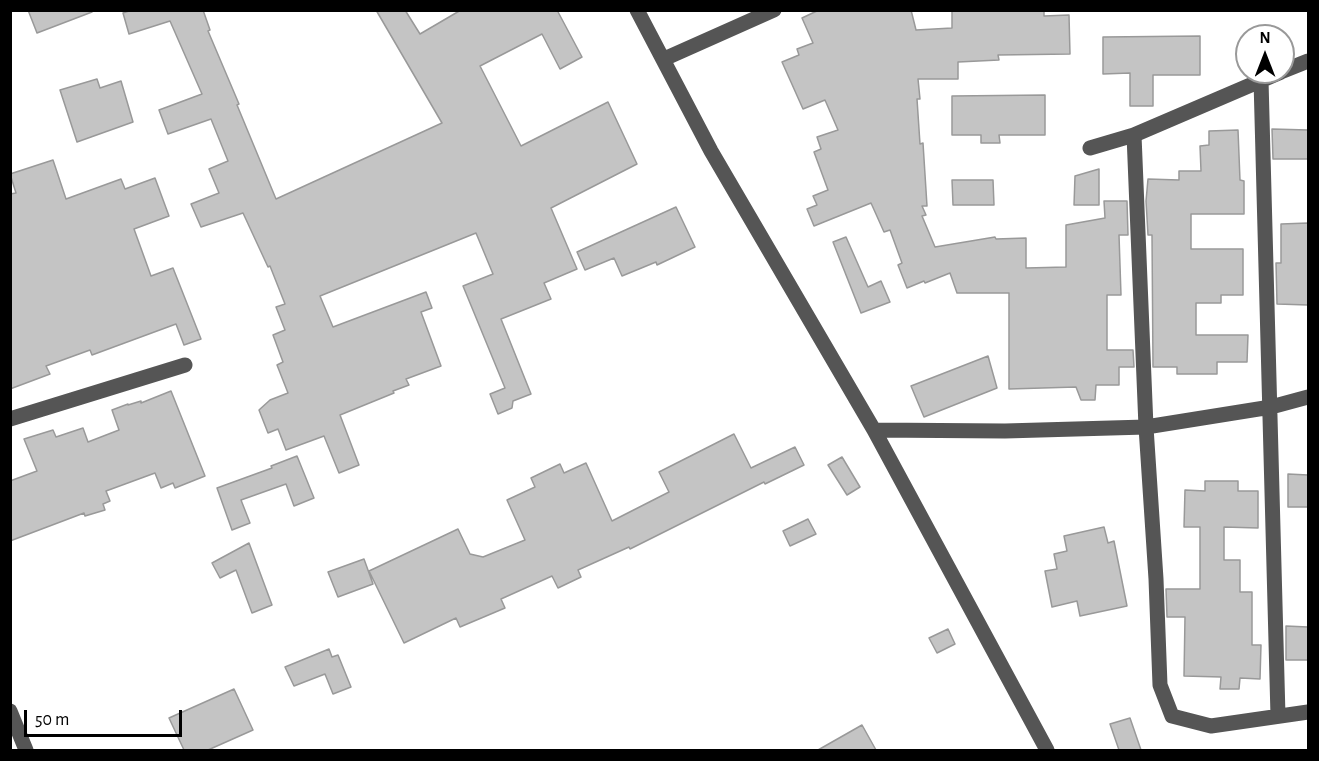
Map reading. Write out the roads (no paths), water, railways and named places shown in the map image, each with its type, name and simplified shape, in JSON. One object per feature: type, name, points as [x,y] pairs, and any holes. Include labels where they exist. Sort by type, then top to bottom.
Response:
[{"type":"street","points":[[638,10],[711,151],[874,430],[1047,750]]},
{"type":"street","points":[[664,59],[774,10]]},
{"type":"street","points":[[1090,148],[1134,135],[1252,84]]},
{"type":"street","points":[[1261,84],[1278,716]]},
{"type":"street","points":[[1134,135],[1146,427],[1160,685],[1172,716],[1211,726],[1308,712]]},
{"type":"street","points":[[10,419],[185,365]]},
{"type":"street","points":[[874,430],[1146,427],[1271,407],[1308,397]]},
{"type":"street","points":[[10,711],[22,749]]}]
